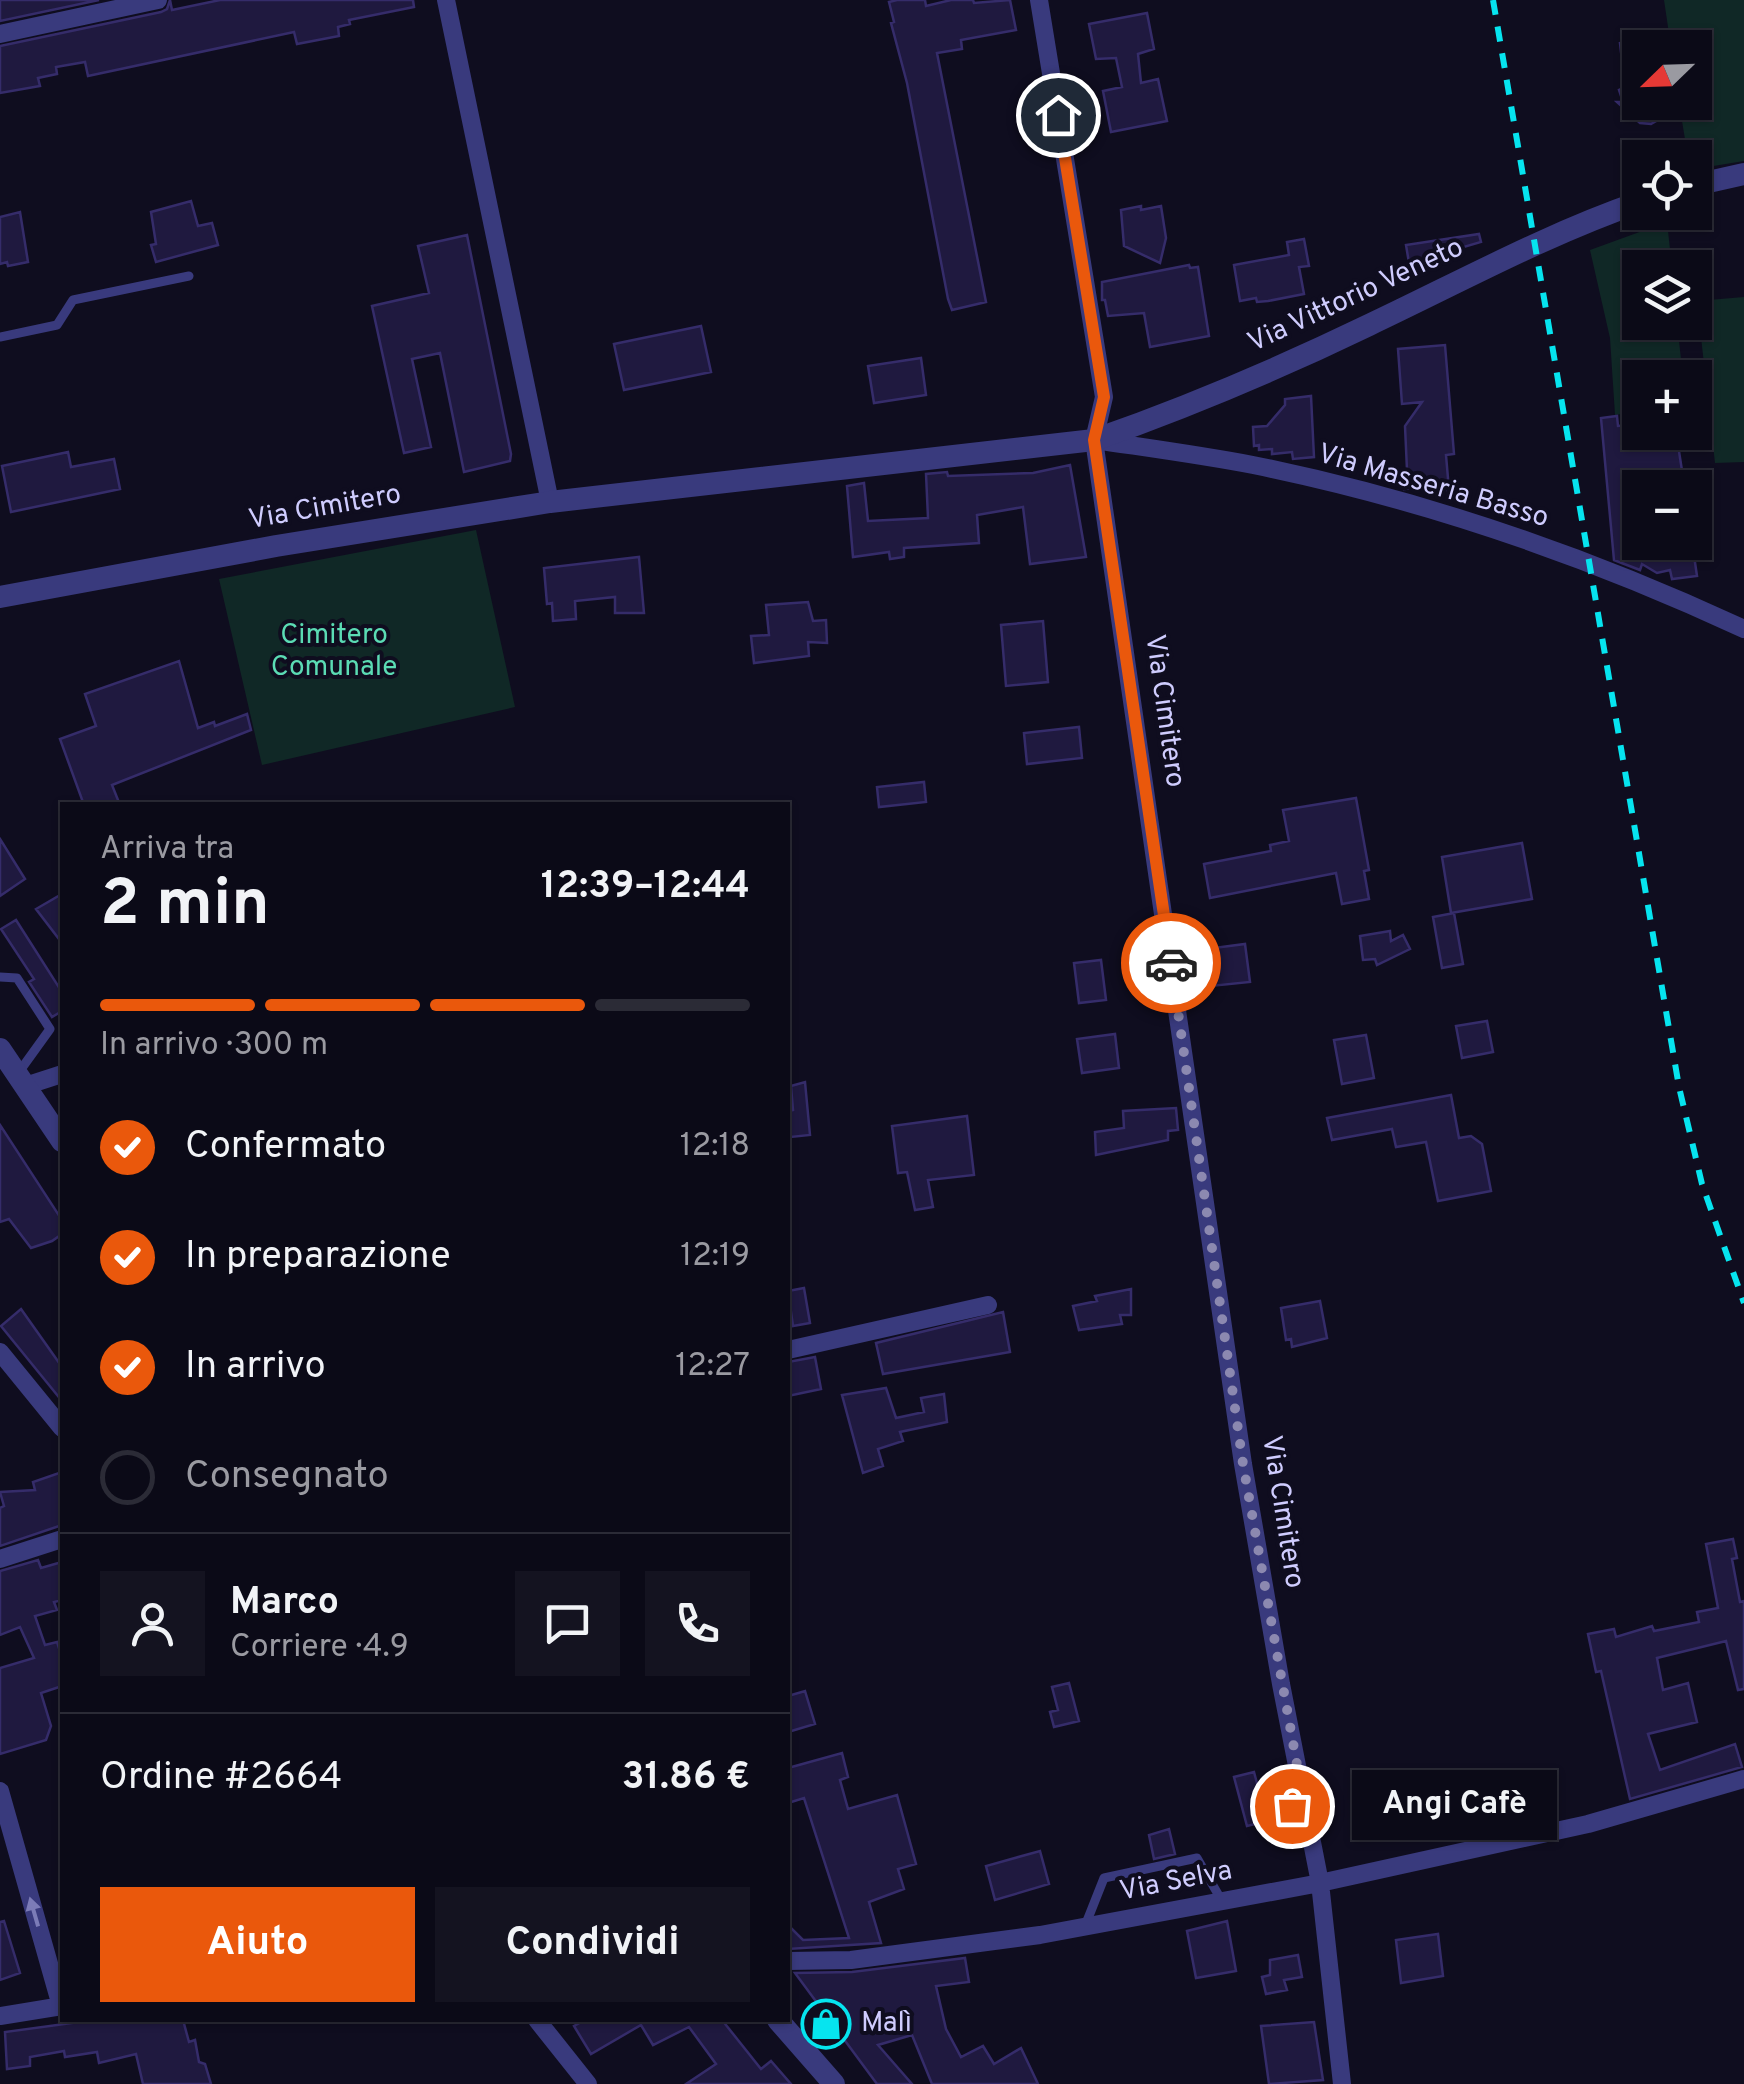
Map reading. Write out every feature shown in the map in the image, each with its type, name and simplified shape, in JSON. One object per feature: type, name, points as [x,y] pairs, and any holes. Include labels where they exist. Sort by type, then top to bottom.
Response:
[{"type":"street","points":[[0,34],[158,0]]},
{"type":"street","points":[[446,0],[550,502]]},
{"type":"street","points":[[1040,0],[1104,397],[1094,440]]},
{"type":"street","points":[[1712,181],[1744,174]]},
{"type":"street","name":"Via Vittorio Veneto","points":[[1094,440],[1337,341],[1501,262],[1622,210]]},
{"type":"street","name":"Via Cimitero","points":[[0,597],[276,546],[550,502],[1094,440],[1243,1464],[1298,1805],[1320,1883],[1342,2084]]},
{"type":"street","name":"Via Masseria Basso","points":[[1094,440],[1254,465],[1414,506],[1572,558],[1744,629]]},
{"type":"street","points":[[0,1049],[60,1138]]},
{"type":"street","points":[[21,1080],[60,1074]]},
{"type":"street","points":[[790,1350],[988,1304]]},
{"type":"street","points":[[0,1352],[60,1426]]},
{"type":"street","points":[[0,1558],[60,1540]]},
{"type":"street","name":"Via Selva","points":[[790,1961],[851,1960],[1085,1927],[1320,1883],[1588,1824],[1744,1779]]},
{"type":"street","points":[[0,1791],[60,1999]]},
{"type":"street","points":[[0,2016],[60,2006]]},
{"type":"street","points":[[538,2022],[588,2084]]},
{"type":"street","points":[[780,2022],[834,2084]]},
{"type":"lane","points":[[0,337],[57,325],[73,300],[189,276]]},
{"type":"lane","points":[[0,976],[17,978],[50,1029],[21,1080]]},
{"type":"lane","points":[[1085,1927],[1104,1878],[1197,1858],[1222,1901]]},
{"type":"green space","points":[[1664,0],[1744,0],[1744,161],[1712,166],[1712,140],[1685,140],[1682,120],[1712,120],[1712,30],[1668,30]]},
{"type":"green space","points":[[1645,230],[1668,230],[1670,250],[1622,250],[1622,340],[1679,340],[1681,360],[1622,360],[1622,414],[1615,415],[1610,338],[1590,250]]},
{"type":"green space","points":[[1744,297],[1744,462],[1715,463],[1712,360],[1704,360],[1701,340],[1712,340],[1712,300]]},
{"type":"green space","name":"Cimitero Comunale","points":[[476,530],[515,707],[262,765],[219,579]]},
{"type":"building","points":[[0,0],[99,0],[0,21]]},
{"type":"building","points":[[170,0],[172,10],[220,0],[413,0],[414,7],[349,20],[350,24],[338,27],[339,36],[297,44],[294,32],[88,76],[85,62],[56,67],[57,74],[38,78],[40,86],[0,93],[0,46],[161,12]]},
{"type":"building","points":[[925,0],[926,6],[951,0],[1010,0],[1016,30],[961,40],[962,49],[937,53],[986,302],[952,310],[907,83],[891,23],[894,22],[889,2]]},
{"type":"building","points":[[1147,13],[1154,49],[1138,54],[1141,83],[1158,79],[1167,121],[1111,132],[1103,91],[1122,87],[1116,58],[1096,59],[1089,24]]},
{"type":"building","points":[[191,201],[198,226],[212,223],[218,245],[156,262],[151,245],[156,244],[151,212]]},
{"type":"building","points":[[1141,206],[1141,210],[1161,206],[1166,238],[1160,263],[1124,246],[1121,210]]},
{"type":"building","points":[[20,212],[28,262],[0,264],[0,217]]},
{"type":"building","points":[[1479,234],[1481,242],[1409,263],[1406,245]]},
{"type":"building","points":[[467,235],[511,454],[510,461],[464,472],[440,353],[412,359],[431,447],[404,453],[372,306],[429,293],[418,246]]},
{"type":"building","points":[[1304,239],[1309,266],[1299,267],[1304,294],[1268,301],[1240,301],[1234,265],[1289,255],[1287,242]]},
{"type":"building","points":[[1189,265],[1198,267],[1209,336],[1150,347],[1144,313],[1108,316],[1102,300],[1102,282]]},
{"type":"building","points":[[701,326],[711,372],[624,390],[614,344]]},
{"type":"building","points":[[1445,345],[1454,454],[1446,455],[1449,490],[1404,489],[1401,470],[1407,470],[1405,426],[1422,402],[1402,404],[1398,349]]},
{"type":"building","points":[[921,358],[926,395],[874,403],[868,366]]},
{"type":"building","points":[[1311,396],[1314,457],[1293,459],[1292,452],[1272,454],[1272,449],[1259,450],[1259,445],[1254,446],[1253,427],[1267,426],[1285,405],[1285,399]]},
{"type":"building","points":[[1617,416],[1618,426],[1622,426],[1622,450],[1679,450],[1682,470],[1622,470],[1622,560],[1695,560],[1697,576],[1672,579],[1670,570],[1657,573],[1642,564],[1640,570],[1614,560],[1601,418]]},
{"type":"building","points":[[68,452],[71,467],[114,459],[120,489],[11,512],[2,466]]},
{"type":"building","points":[[1070,465],[1086,557],[1030,564],[1023,507],[977,515],[979,543],[904,548],[904,557],[890,559],[889,552],[853,557],[847,486],[864,483],[868,521],[928,518],[926,474],[1033,473]]},
{"type":"building","points":[[639,557],[644,613],[615,613],[615,597],[575,601],[576,619],[553,621],[552,603],[547,604],[544,568]]},
{"type":"building","points":[[808,602],[813,621],[826,620],[827,643],[808,642],[809,656],[754,663],[751,636],[769,635],[766,605]]},
{"type":"building","points":[[1043,621],[1048,682],[1006,686],[1001,625]]},
{"type":"building","points":[[179,661],[198,728],[247,714],[251,730],[112,785],[119,802],[83,802],[60,739],[96,726],[85,694]]},
{"type":"building","points":[[1079,727],[1082,758],[1027,764],[1024,733]]},
{"type":"building","points":[[924,782],[926,802],[879,807],[877,787]]},
{"type":"building","points":[[1356,798],[1369,870],[1364,871],[1369,899],[1342,904],[1336,873],[1210,898],[1204,864],[1271,851],[1270,845],[1289,841],[1283,810]]},
{"type":"building","points":[[0,839],[25,879],[0,896]]},
{"type":"building","points":[[1522,843],[1532,899],[1451,913],[1442,857]]},
{"type":"building","points":[[60,895],[60,940],[36,909]]},
{"type":"building","points":[[1454,913],[1463,964],[1442,968],[1433,917]]},
{"type":"building","points":[[16,920],[60,989],[60,1012],[52,1017],[29,982],[34,979],[1,929]]},
{"type":"building","points":[[1390,931],[1391,941],[1403,935],[1410,949],[1377,965],[1375,959],[1363,960],[1360,936]]},
{"type":"building","points":[[1245,944],[1250,982],[1211,986],[1206,949]]},
{"type":"building","points":[[1101,960],[1106,1000],[1079,1003],[1074,963]]},
{"type":"building","points":[[1487,1021],[1493,1052],[1462,1058],[1456,1026]]},
{"type":"building","points":[[1115,1034],[1119,1068],[1082,1073],[1077,1039]]},
{"type":"building","points":[[1366,1035],[1374,1078],[1342,1084],[1334,1040]]},
{"type":"building","points":[[805,1082],[810,1135],[791,1137],[791,1086]]},
{"type":"building","points":[[1451,1095],[1459,1138],[1471,1136],[1482,1144],[1491,1191],[1438,1201],[1426,1142],[1396,1147],[1392,1129],[1332,1140],[1327,1118]]},
{"type":"building","points":[[1176,1108],[1178,1130],[1168,1131],[1168,1140],[1096,1155],[1095,1132],[1124,1128],[1123,1111]]},
{"type":"building","points":[[967,1116],[974,1175],[928,1180],[933,1207],[915,1210],[907,1172],[898,1173],[892,1126]]},
{"type":"building","points":[[0,1125],[60,1217],[60,1235],[31,1248],[9,1219],[0,1222]]},
{"type":"building","points":[[804,1288],[810,1323],[793,1326],[790,1291]]},
{"type":"building","points":[[1131,1289],[1131,1315],[1120,1315],[1122,1324],[1079,1330],[1073,1306],[1097,1301],[1095,1296]]},
{"type":"building","points":[[1320,1301],[1327,1338],[1292,1347],[1291,1339],[1286,1340],[1281,1308]]},
{"type":"building","points":[[21,1309],[60,1364],[60,1399],[1,1326]]},
{"type":"building","points":[[1003,1312],[1010,1352],[883,1374],[876,1343]]},
{"type":"building","points":[[815,1357],[821,1389],[790,1396],[790,1362]]},
{"type":"building","points":[[886,1388],[896,1418],[924,1412],[921,1398],[944,1394],[947,1422],[900,1432],[903,1441],[878,1449],[883,1466],[863,1473],[842,1395]]},
{"type":"building","points":[[60,1473],[60,1526],[0,1546],[0,1508],[4,1506],[0,1492],[35,1490],[33,1482]]},
{"type":"building","points":[[1733,1539],[1737,1558],[1732,1559],[1740,1602],[1744,1601],[1744,1689],[1738,1690],[1726,1641],[1657,1658],[1663,1690],[1688,1683],[1697,1722],[1648,1734],[1660,1770],[1735,1744],[1742,1767],[1630,1799],[1601,1671],[1596,1672],[1588,1634],[1614,1629],[1616,1637],[1652,1626],[1654,1631],[1699,1622],[1697,1612],[1718,1608],[1706,1544]]},
{"type":"building","points":[[38,1560],[41,1568],[60,1563],[60,1600],[54,1602],[57,1610],[35,1616],[45,1645],[57,1642],[60,1652],[60,1687],[41,1693],[51,1726],[46,1740],[0,1754],[0,1668],[34,1658],[20,1627],[0,1635],[0,1571]]},
{"type":"building","points":[[1069,1683],[1079,1721],[1054,1727],[1050,1712],[1058,1710],[1052,1687]]},
{"type":"building","points":[[805,1691],[815,1724],[790,1731],[790,1695]]},
{"type":"building","points":[[842,1753],[848,1777],[840,1780],[848,1809],[897,1795],[916,1864],[898,1869],[904,1889],[869,1902],[881,1943],[790,1949],[790,1927],[803,1940],[849,1938],[804,1798],[790,1802],[790,1767]]},
{"type":"building","points":[[1254,1772],[1267,1821],[1247,1826],[1234,1777]]},
{"type":"building","points":[[1169,1829],[1175,1854],[1154,1859],[1149,1835]]},
{"type":"building","points":[[1040,1851],[1049,1884],[995,1900],[986,1866]]},
{"type":"building","points":[[4,1921],[20,1973],[0,1980],[0,1922]]},
{"type":"building","points":[[1227,1921],[1236,1971],[1196,1978],[1187,1931]]},
{"type":"building","points":[[1438,1934],[1443,1976],[1401,1983],[1396,1940]]},
{"type":"building","points":[[1298,1955],[1302,1977],[1284,1980],[1287,1990],[1266,1994],[1262,1977],[1270,1975],[1270,1960]]},
{"type":"building","points":[[965,1958],[969,1982],[936,1986],[946,2029],[961,2057],[983,2046],[994,2064],[1021,2048],[1038,2084],[932,2084],[912,2035],[878,2045],[912,2084],[877,2084],[795,1973],[852,1972]]},
{"type":"building","points":[[79,2022],[184,2022],[189,2042],[195,2040],[199,2062],[205,2064],[211,2084],[143,2084],[136,2054],[99,2063],[97,2052],[65,2057],[64,2051],[30,2057],[30,2066],[7,2069],[5,2032]]},
{"type":"building","points":[[581,2022],[724,2022],[761,2069],[771,2061],[791,2084],[686,2084],[716,2064],[689,2027],[653,2045],[641,2025],[591,2054],[574,2026]]},
{"type":"building","points":[[1314,2022],[1323,2080],[1269,2084],[1261,2026]]},
{"type":"railway","points":[[1493,0],[1679,1087],[1702,1184],[1744,1303]]},
{"type":"way so far","points":[[1171,963],[1243,1464],[1304,1804],[1292,1806]]},
{"type":"place","name":"Angi Cafè","points":[[1292,1806]]},
{"type":"place","name":"Malì","points":[[826,2024]]},
{"type":"route","points":[[1058,115],[1104,397],[1094,440],[1171,963]]}]
